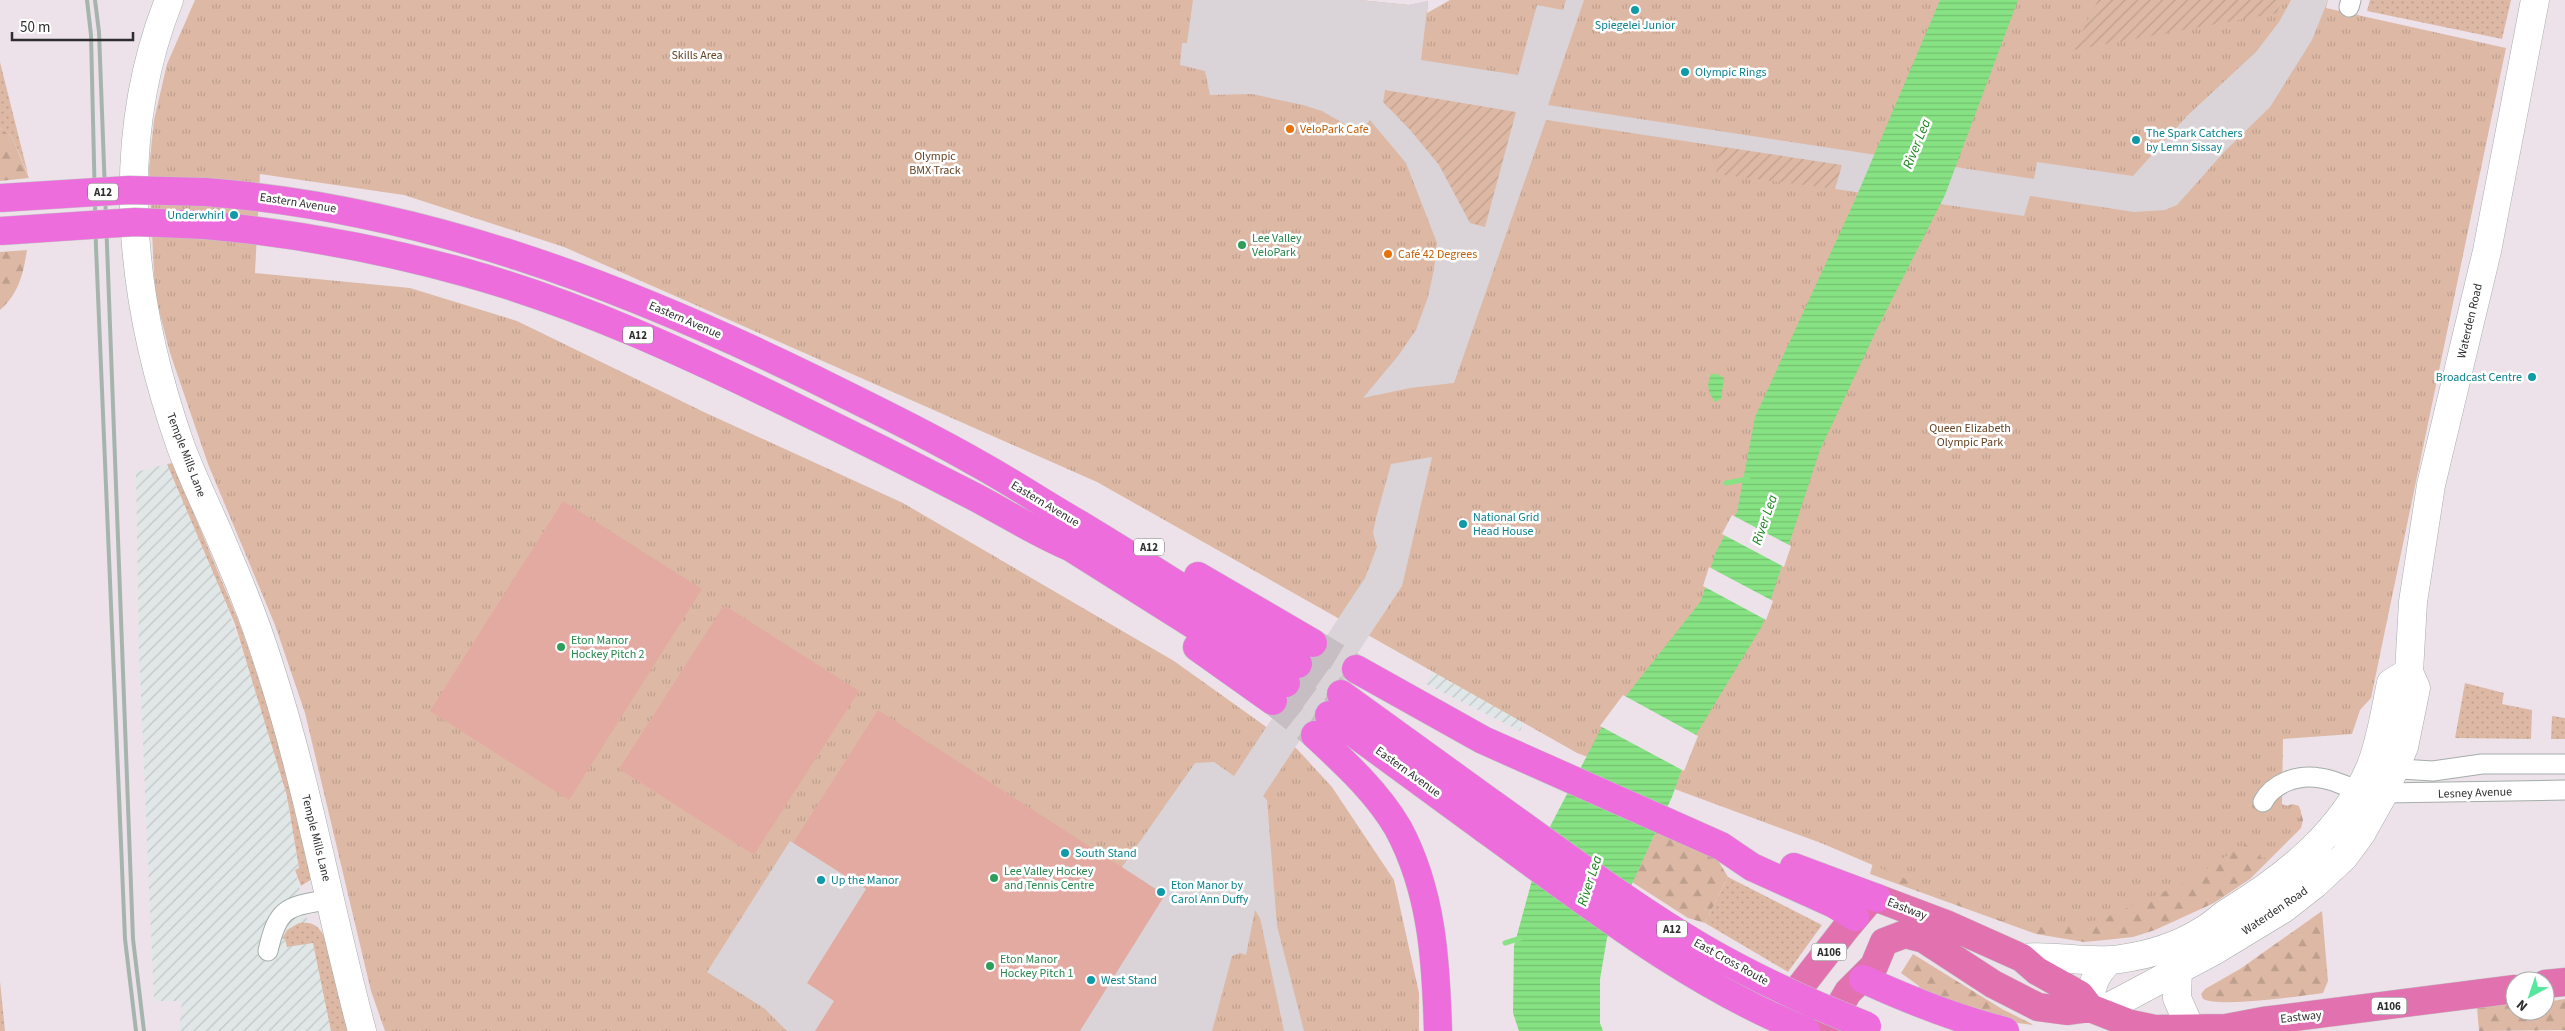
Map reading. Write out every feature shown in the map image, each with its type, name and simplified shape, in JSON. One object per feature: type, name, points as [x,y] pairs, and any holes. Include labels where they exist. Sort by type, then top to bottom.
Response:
[{"type":"highway","name":"Eastern Avenue","points":[[0,198],[130,190],[205,192],[280,199],[421,226],[547,265],[639,300],[722,335],[903,423],[977,463],[1168,578],[1292,673],[1154,617],[1071,565],[1040,534],[977,498],[790,404],[693,358],[600,319],[476,276],[401,256],[308,236],[205,225],[135,222],[0,231]]},
{"type":"highway","points":[[1356,669],[1438,717],[1532,764],[1720,846],[1752,867],[1834,904],[1855,916]]},
{"type":"highway","name":"Eastern Avenue","points":[[1438,1031],[1436,976],[1430,920],[1420,879],[1397,828],[1377,799],[1345,763],[1328,714],[1489,817]]},
{"type":"highway","name":"East Cross Route","points":[[1489,817],[1621,896],[1703,948],[1777,987],[1875,1028]]},
{"type":"highway","name":"A12","points":[[1489,817],[1618,925],[1677,963],[1741,999],[1806,1031]]},
{"type":"highway","points":[[1720,846],[1758,854],[1877,898]]},
{"type":"highway","points":[[1864,979],[1906,999],[1975,1024],[2005,1031]]},
{"type":"main road","name":"Eastway","points":[[1776,1031],[1800,987],[1855,916],[1868,902],[1877,898],[1946,924],[2022,958],[2037,971],[2080,995],[2096,1009],[2144,1028],[2192,1030],[2226,1028],[2263,1021],[2505,990]]},
{"type":"main road","points":[[1825,1031],[1848,992],[1864,979],[1874,966],[1879,950],[1855,916]]},
{"type":"main road","name":"Eastway","points":[[1879,950],[1884,942],[1906,934],[1924,939],[2025,1002],[2050,1009],[2076,1011],[2096,1009]]},
{"type":"main road","name":"A106","points":[[1800,987],[1830,978],[1864,979]]},
{"type":"street","name":"Temple Mills Lane","points":[[169,0],[163,35],[138,113],[133,208],[138,277],[167,404],[182,449],[238,582],[271,671],[294,751],[362,1031]]},
{"type":"street","name":"Waterden Road","points":[[2022,958],[2046,956],[2081,960],[2110,960],[2157,952],[2203,931],[2271,886],[2319,843],[2374,775],[2404,747],[2416,688],[2409,672],[2415,585],[2431,485],[2487,250],[2535,0]]},
{"type":"street","name":"Lesney Avenue","points":[[2263,802],[2269,791],[2292,780],[2433,771],[2482,764],[2565,764]]},
{"type":"street","name":"Waterden Road","points":[[2096,1009],[2212,952],[2283,909],[2315,884],[2353,845],[2384,793],[2374,775]]},
{"type":"street","name":"Lesney Avenue","points":[[2384,793],[2565,790]]},
{"type":"street","name":"Temple Mills Lane","points":[[268,951],[274,925],[285,912],[292,908],[330,898]]},
{"type":"street","points":[[2096,1009],[2093,983],[2098,971],[2110,960]]},
{"type":"street","points":[[2178,969],[2177,998],[2192,1030]]},
{"type":"shaded area","points":[[1193,0],[1360,0],[1409,5],[1428,1],[1421,60],[1518,75],[1537,5],[1563,10],[1566,0],[1584,0],[1548,105],[2034,179],[2037,162],[2133,176],[2188,115],[2256,52],[2279,22],[2291,0],[2328,0],[2312,40],[2270,107],[2225,151],[2177,205],[2165,210],[2134,212],[2030,196],[2024,216],[1835,189],[1842,165],[1546,120],[1454,383],[1410,388],[1363,398],[1398,356],[1416,330],[1428,297],[1434,269],[1437,243],[1406,163],[1370,120],[1360,133],[1322,111],[1303,105],[1252,94],[1210,95],[1205,71],[1180,65],[1182,43],[1187,43]],"holes":[[[1385,90],[1516,112],[1485,227],[1470,223],[1439,165],[1411,131],[1383,102]]]},
{"type":"shaded area","points":[[1432,457],[1402,586],[1263,796],[1267,800],[1277,926],[1304,1031],[1284,1031],[1260,918],[1255,910],[1246,955],[1240,953],[1232,956],[1212,1031],[1080,1031],[1165,895],[1122,867],[1195,763],[1214,762],[1234,776],[1365,578],[1377,547],[1373,533],[1391,464]]},
{"type":"shaded area","points":[[167,464],[220,587],[253,680],[287,796],[299,869],[295,870],[312,940],[319,940],[339,1031],[179,1031],[182,1001],[154,1001],[139,649],[136,472]]},
{"type":"shaded area","name":"Eton Manor Hockey Pitch 2","points":[[563,501],[702,589],[569,800],[430,711]]},
{"type":"shaded area","points":[[724,605],[859,691],[754,855],[619,769]]},
{"type":"shaded area","points":[[1445,643],[1531,707],[1520,731],[1426,684]]},
{"type":"shaded area","name":"Lee Valley Hockey and Tennis Centre","points":[[878,710],[1165,895],[1080,1031],[815,1031],[807,983],[866,889],[793,843]]},
{"type":"shaded area","points":[[790,841],[866,889],[807,983],[834,1001],[815,1031],[787,1031],[765,1009],[707,972]]},
{"type":"green space","name":"Queen Elizabeth Olympic Park","points":[[195,0],[1360,0],[1409,5],[1428,1],[1427,13],[1450,0],[2328,0],[2326,8],[2506,48],[2371,698],[2360,710],[2352,734],[2283,739],[2282,804],[2301,810],[2297,832],[2263,859],[2245,844],[2190,880],[2100,920],[2023,929],[1821,843],[1577,753],[1097,482],[564,247],[404,195],[260,174],[255,273],[410,288],[517,321],[706,413],[903,503],[1174,661],[1297,749],[1332,787],[1394,880],[1419,993],[1419,1031],[385,1031],[371,991],[305,713],[275,625],[208,464],[170,353],[155,295],[149,168],[154,120],[167,64]]},
{"type":"green space","points":[[2098,0],[2282,0],[2277,13],[2073,50]]},
{"type":"green space","points":[[2370,0],[2511,0],[2502,39],[2367,11]]},
{"type":"green space","points":[[0,62],[28,174],[12,137],[0,128]]},
{"type":"green space","points":[[1385,90],[1517,112],[1485,227],[1470,223],[1432,158],[1410,129],[1383,102]]},
{"type":"green space","points":[[0,128],[12,137],[29,178],[0,181]]},
{"type":"green space","points":[[1719,146],[1842,165],[1835,189],[1716,174]]},
{"type":"green space","points":[[27,250],[24,268],[16,290],[0,310],[0,252]]},
{"type":"green space","points":[[173,463],[240,625],[291,772],[312,879],[301,886],[295,870],[299,868],[287,796],[235,624],[167,464]]},
{"type":"green space","points":[[2465,683],[2504,693],[2502,704],[2532,710],[2531,739],[2455,738]]},
{"type":"green space","points":[[2552,716],[2565,718],[2565,739],[2551,739]]},
{"type":"green space","points":[[2292,804],[2299,806],[2303,820],[2301,828],[2250,879],[2214,903],[2155,930],[2133,937],[2084,942],[2036,934],[1870,874],[1880,837],[2280,809]]},
{"type":"green space","points":[[1656,832],[1716,857],[1728,877],[1705,923],[1688,918],[1632,882]]},
{"type":"green space","points":[[1728,877],[1822,925],[1788,972],[1705,923]]},
{"type":"green space","points":[[2322,911],[2328,981],[2323,993],[2243,1002],[2203,999],[2201,994],[2205,989],[2240,969]]},
{"type":"green space","points":[[299,923],[313,924],[324,937],[337,978],[348,1031],[331,1031],[313,943],[287,947],[285,939],[282,939],[287,930]]},
{"type":"green space","points":[[1913,954],[2002,1009],[2034,1025],[1992,1020],[1916,992],[1919,986],[1901,973]]},
{"type":"green space","points":[[0,981],[5,1031],[0,1031]]},
{"type":"green space","points":[[2565,999],[2565,1030],[2479,1031],[2477,1007],[2505,1005],[2505,1021],[2555,1021],[2555,1000]]},
{"type":"water","name":"River Lea","points":[[1940,0],[2018,0],[1945,195],[1877,329],[1820,450],[1762,626],[1691,743],[1672,797],[1607,938],[1600,979],[1600,1023],[1603,1031],[1519,1031],[1513,1013],[1514,946],[1543,840],[1603,725],[1701,601],[1715,554],[1737,512],[1755,417],[1855,200]]},
{"type":"water","points":[[1711,374],[1717,374],[1724,378],[1721,399],[1715,402],[1708,389]]},
{"type":"pier","points":[[1732,515],[1791,546],[1784,567],[1722,534]]},
{"type":"pier","points":[[1709,567],[1773,601],[1766,620],[1703,586]]},
{"type":"pier","points":[[1623,695],[1698,736],[1684,771],[1600,726]]},
{"type":"waterway","points":[[1726,483],[1748,479]]},
{"type":"waterway","points":[[1505,943],[1521,938]]},
{"type":"tunnel","points":[[1313,643],[1356,669]]},
{"type":"tunnel","points":[[1298,664],[1341,694]]},
{"type":"tunnel","points":[[1286,683],[1329,715]]},
{"type":"tunnel","points":[[1273,701],[1315,735]]},
{"type":"railway","points":[[87,0],[91,35],[96,247],[125,939],[136,1031]]},
{"type":"railway","points":[[95,0],[99,32],[133,939],[144,1031]]},
{"type":"place","name":"Spiegelei Junior","points":[[1635,10]]},
{"type":"place","name":"Olympic Rings","points":[[1685,72]]},
{"type":"place","name":"VeloPark Cafe","points":[[1290,129]]},
{"type":"place","name":"The Spark Catchers by Lemn Sissay","points":[[2136,140]]},
{"type":"place","name":"Underwhirl","points":[[234,215]]},
{"type":"place","name":"Lee Valley VeloPark","points":[[1242,245]]},
{"type":"place","name":"Café 42 Degrees","points":[[1388,254]]},
{"type":"place","name":"Broadcast Centre","points":[[2532,377]]},
{"type":"place","name":"National Grid Head House","points":[[1463,524]]},
{"type":"place","name":"Eton Manor Hockey Pitch 2","points":[[561,647]]},
{"type":"place","name":"South Stand","points":[[1065,853]]},
{"type":"place","name":"Lee Valley Hockey and Tennis Centre","points":[[994,878]]},
{"type":"place","name":"Up the Manor","points":[[821,880]]},
{"type":"place","name":"Eton Manor by Carol Ann Duffy","points":[[1161,892]]},
{"type":"place","name":"Eton Manor Hockey Pitch 1","points":[[990,966]]},
{"type":"place","name":"West Stand","points":[[1091,980]]},
{"type":"park label","name":"Skills Area","points":[[697,55]]},
{"type":"park label","name":"Olympic BMX Track","points":[[935,163]]}]
